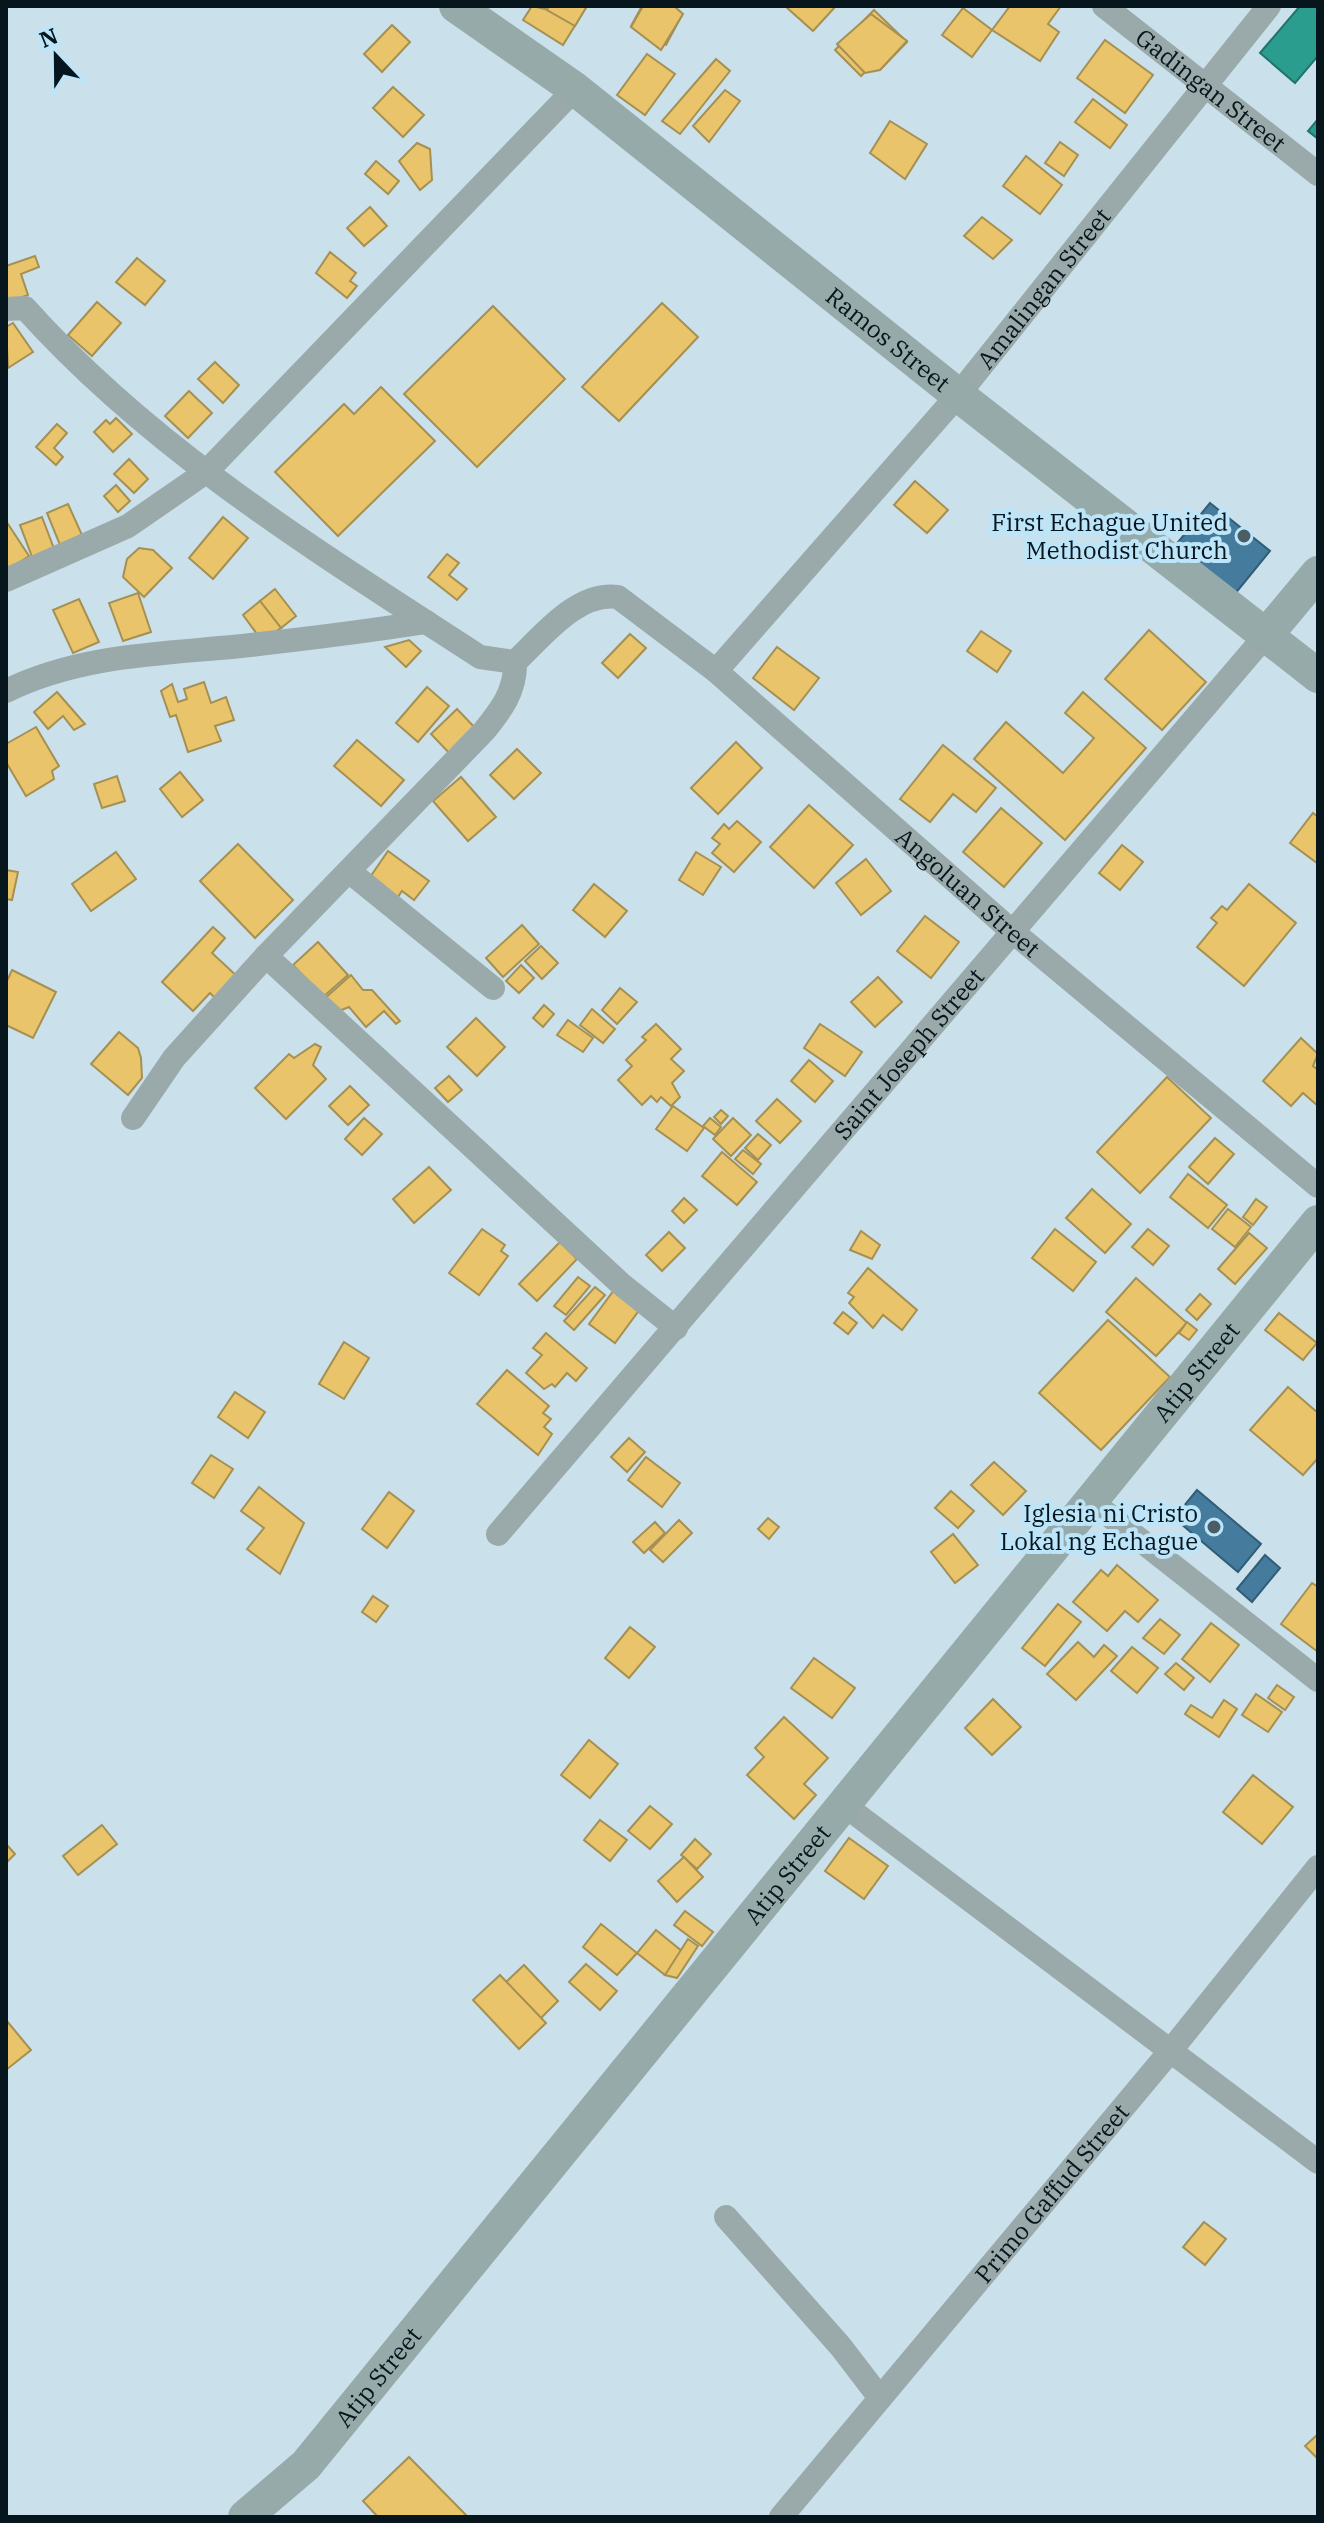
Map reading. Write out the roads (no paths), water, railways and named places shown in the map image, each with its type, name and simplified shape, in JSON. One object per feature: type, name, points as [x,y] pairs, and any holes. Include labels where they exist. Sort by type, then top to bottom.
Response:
[{"type":"main road","name":"Ramos Street","points":[[456,6],[575,89],[958,395],[1318,676]]},
{"type":"main road","name":"Saint Joseph Street","points":[[1267,634],[1318,573]]},
{"type":"main road","name":"Atip Street","points":[[245,2517],[306,2465],[1318,1222]]},
{"type":"street","name":"Gadingan Street","points":[[1104,6],[1318,174]]},
{"type":"street","name":"Amalingan Street","points":[[716,671],[958,395],[1269,6]]},
{"type":"street","points":[[7,579],[128,526],[206,472],[575,89]]},
{"type":"street","points":[[6,309],[25,308],[97,382],[206,472],[480,657],[515,662],[515,676],[505,704],[484,731],[266,956],[174,1058],[133,1118]]},
{"type":"street","name":"Angoluan Street","points":[[515,662],[573,609],[595,599],[618,597],[716,671],[1013,932],[1318,1186]]},
{"type":"street","points":[[6,691],[65,668],[108,659],[337,636],[426,622]]},
{"type":"street","name":"Saint Joseph Street","points":[[498,1534],[1267,634]]},
{"type":"street","points":[[350,872],[493,988]]},
{"type":"street","points":[[266,956],[621,1284],[676,1328]]},
{"type":"street","points":[[1092,1502],[1318,1680]]},
{"type":"street","points":[[844,1805],[1172,2049],[1318,2162]]},
{"type":"street","name":"Primo Gaffud Street","points":[[781,2517],[1172,2049],[1318,1867]]},
{"type":"street","points":[[726,2217],[856,2364],[880,2398]]},
{"type":"place","name":"First Echague United Methodist Church","points":[[1244,536]]},
{"type":"place","name":"Iglesia ni Cristo Lokal ng Echague","points":[[1214,1527]]}]
